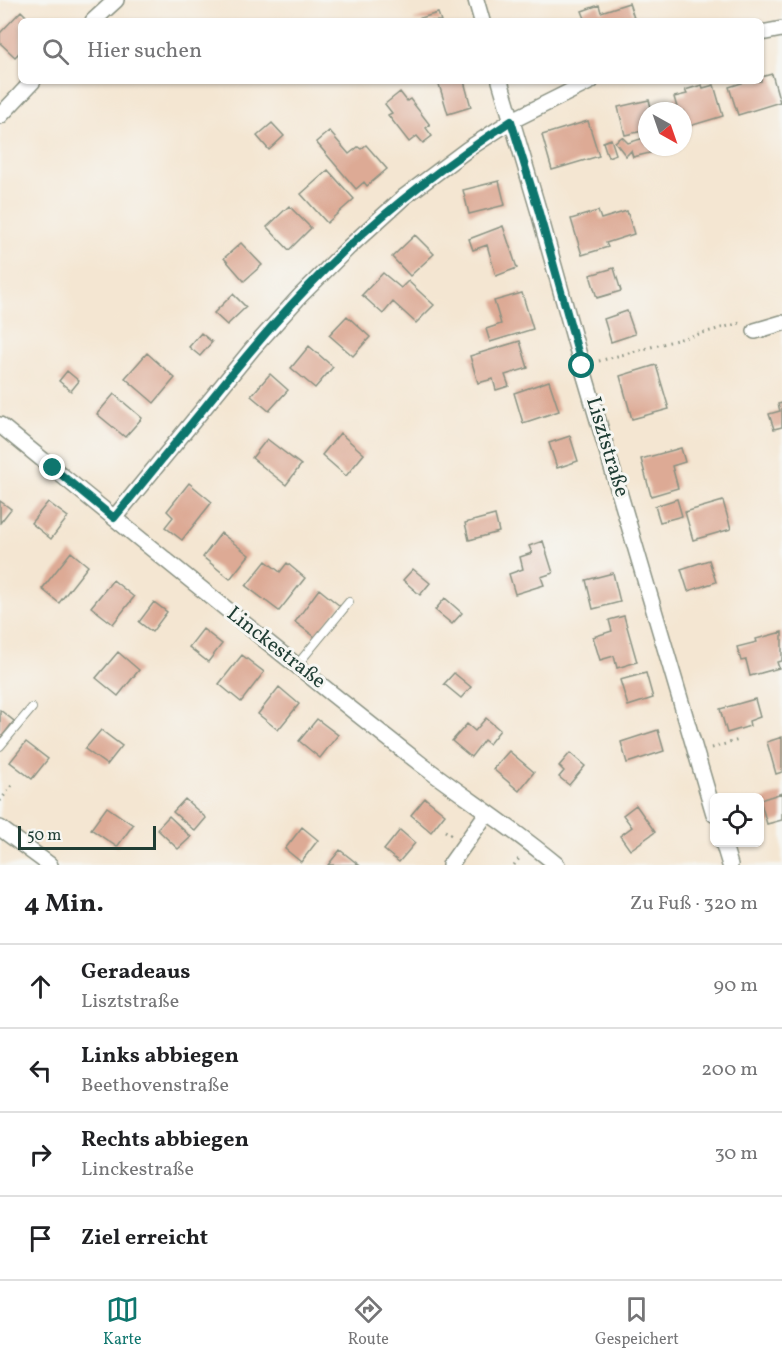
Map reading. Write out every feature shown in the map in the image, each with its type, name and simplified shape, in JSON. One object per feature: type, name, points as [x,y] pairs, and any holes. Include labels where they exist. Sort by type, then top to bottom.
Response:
[{"type":"street","points":[[96,18],[116,0]]},
{"type":"street","points":[[476,0],[481,18]]},
{"type":"street","points":[[764,32],[782,29]]},
{"type":"street","points":[[0,116],[30,84]]},
{"type":"street","name":"Lisztstraße","points":[[501,84],[710,800]]},
{"type":"street","points":[[114,518],[245,357],[344,251],[412,191],[468,149],[511,121],[585,84]]},
{"type":"street","points":[[755,331],[782,323]]},
{"type":"street","name":"Linckestraße","points":[[0,425],[423,766],[531,843],[557,865]]},
{"type":"street","points":[[450,865],[487,813]]},
{"type":"street","points":[[0,828],[50,865]]},
{"type":"street","points":[[724,847],[730,865]]},
{"type":"lane","points":[[297,664],[349,602]]},
{"type":"lane","points":[[0,746],[32,708]]},
{"type":"path","points":[[582,366],[741,322]]},
{"type":"path","points":[[696,753],[739,740]]},
{"type":"path","points":[[0,801],[13,784]]},
{"type":"building","points":[[629,3],[634,18],[585,18],[582,11],[599,5],[601,12]]},
{"type":"building","points":[[21,11],[28,18],[18,18],[18,54],[15,57],[0,43],[0,33]]},
{"type":"building","points":[[438,13],[440,18],[421,18]]},
{"type":"building","points":[[772,74],[780,102],[738,115],[729,87],[738,84],[764,84],[764,76]]},
{"type":"building","points":[[439,84],[465,84],[471,107],[448,114]]},
{"type":"building","points":[[702,85],[703,88],[714,85],[723,116],[692,125],[692,102],[675,102],[674,97],[687,94],[685,90]]},
{"type":"building","points":[[400,92],[407,101],[410,99],[430,125],[426,128],[432,136],[423,143],[417,136],[409,142],[388,115],[392,113],[385,104]]},
{"type":"building","points":[[638,102],[638,132],[625,135],[618,107]]},
{"type":"building","points":[[588,121],[599,156],[552,170],[542,135]]},
{"type":"building","points":[[272,123],[284,136],[269,150],[257,136]]},
{"type":"building","points":[[329,131],[349,154],[358,147],[361,149],[366,145],[387,169],[367,186],[364,182],[356,189],[316,142]]},
{"type":"building","points":[[622,137],[628,143],[638,140],[638,156],[633,157],[631,151],[626,156],[615,142]]},
{"type":"building","points":[[611,139],[616,154],[608,157],[603,142]]},
{"type":"building","points":[[328,170],[354,199],[327,223],[301,194]]},
{"type":"building","points":[[499,181],[505,205],[469,214],[463,190]]},
{"type":"building","points":[[289,206],[311,228],[289,250],[267,227]]},
{"type":"building","points":[[598,211],[601,219],[627,211],[634,234],[606,243],[608,247],[582,255],[571,219]]},
{"type":"building","points":[[503,226],[517,268],[496,276],[487,245],[473,250],[469,239]]},
{"type":"building","points":[[415,235],[434,254],[410,276],[392,257]]},
{"type":"building","points":[[241,243],[262,265],[244,281],[224,258]]},
{"type":"building","points":[[614,268],[621,291],[597,298],[590,275]]},
{"type":"building","points":[[383,273],[401,288],[408,281],[434,305],[416,323],[393,302],[383,314],[362,295]]},
{"type":"building","points":[[522,293],[533,329],[490,342],[486,329],[501,324],[494,301]]},
{"type":"building","points":[[233,294],[246,307],[227,325],[214,313]]},
{"type":"building","points":[[627,311],[635,334],[611,342],[604,319]]},
{"type":"building","points":[[347,316],[370,337],[353,356],[329,335]]},
{"type":"building","points":[[201,333],[212,342],[200,356],[189,347]]},
{"type":"building","points":[[520,341],[528,368],[505,375],[509,386],[496,390],[493,379],[478,383],[470,356]]},
{"type":"building","points":[[309,346],[333,367],[315,388],[291,368]]},
{"type":"building","points":[[147,353],[175,378],[154,403],[125,378]]},
{"type":"building","points":[[656,365],[669,409],[632,419],[620,376]]},
{"type":"building","points":[[67,371],[79,381],[71,391],[59,381]]},
{"type":"building","points":[[270,374],[288,390],[269,411],[251,396]]},
{"type":"building","points":[[549,381],[559,411],[523,423],[514,393]]},
{"type":"building","points":[[114,394],[142,418],[125,437],[97,414]]},
{"type":"building","points":[[782,403],[782,427],[774,429],[769,414],[780,411],[778,404]]},
{"type":"building","points":[[340,433],[364,454],[346,476],[322,455]]},
{"type":"building","points":[[570,436],[578,461],[557,468],[549,443]]},
{"type":"building","points":[[267,439],[301,465],[286,485],[252,458]]},
{"type":"building","points":[[681,448],[685,462],[672,466],[678,488],[651,496],[641,459]]},
{"type":"building","points":[[189,483],[212,502],[182,540],[165,527],[173,517],[167,511]]},
{"type":"building","points":[[677,499],[682,516],[660,522],[655,506]]},
{"type":"building","points":[[0,501],[11,509],[0,523]]},
{"type":"building","points":[[723,501],[731,529],[693,540],[685,512]]},
{"type":"building","points":[[48,502],[68,517],[51,539],[31,523]]},
{"type":"building","points":[[495,515],[499,532],[469,540],[465,523]]},
{"type":"building","points":[[221,533],[249,555],[230,579],[203,557]]},
{"type":"building","points":[[543,541],[553,573],[541,577],[544,585],[515,594],[509,574],[523,569],[520,557],[532,553],[529,546]]},
{"type":"building","points":[[71,552],[88,566],[59,603],[42,589]]},
{"type":"building","points":[[709,560],[716,582],[688,591],[681,569]]},
{"type":"building","points":[[266,561],[280,572],[287,563],[305,578],[279,611],[246,586]]},
{"type":"building","points":[[413,569],[430,583],[420,595],[403,580]]},
{"type":"building","points":[[613,573],[620,602],[593,609],[586,580]]},
{"type":"building","points":[[113,580],[134,597],[113,624],[91,607]]},
{"type":"building","points":[[319,589],[340,606],[315,637],[295,622]]},
{"type":"building","points":[[445,598],[462,613],[452,624],[435,610]]},
{"type":"building","points":[[154,602],[167,612],[152,632],[139,622]]},
{"type":"building","points":[[624,616],[637,662],[617,668],[614,656],[600,660],[593,637],[612,631],[609,620]]},
{"type":"building","points":[[203,629],[222,644],[208,662],[189,647]]},
{"type":"building","points":[[782,632],[782,661],[777,662],[779,668],[750,676],[746,660],[741,661],[737,647]]},
{"type":"building","points":[[118,652],[139,670],[118,696],[96,678]]},
{"type":"building","points":[[242,655],[264,672],[241,702],[219,684]]},
{"type":"building","points":[[454,673],[471,687],[461,698],[444,684]]},
{"type":"building","points":[[646,673],[653,698],[628,706],[620,680]]},
{"type":"building","points":[[279,687],[299,704],[278,730],[258,714]]},
{"type":"building","points":[[755,699],[760,717],[749,721],[750,726],[727,733],[720,709]]},
{"type":"building","points":[[0,710],[14,721],[0,739]]},
{"type":"building","points":[[486,718],[500,730],[489,744],[484,740],[471,757],[452,741],[467,724],[475,731]]},
{"type":"building","points":[[317,719],[338,735],[320,758],[299,741]]},
{"type":"building","points":[[101,730],[122,746],[107,765],[85,749]]},
{"type":"building","points":[[658,730],[664,751],[627,763],[621,742]]},
{"type":"building","points":[[782,737],[782,772],[776,774],[767,742]]},
{"type":"building","points":[[26,742],[48,759],[32,779],[10,762]]},
{"type":"building","points":[[509,751],[534,772],[519,791],[493,769]]},
{"type":"building","points":[[570,753],[585,766],[569,785],[559,777],[564,771],[559,766]]},
{"type":"building","points":[[782,793],[782,820],[767,824],[764,799]]},
{"type":"building","points":[[425,798],[445,814],[431,832],[411,815]]},
{"type":"building","points":[[185,799],[206,818],[195,831],[173,812]]},
{"type":"building","points":[[636,805],[655,832],[630,850],[620,836],[632,827],[623,815]]},
{"type":"building","points":[[107,807],[133,825],[117,847],[91,829]]},
{"type":"building","points":[[169,816],[191,837],[178,849],[157,829]]},
{"type":"building","points":[[302,827],[318,840],[301,862],[285,849]]},
{"type":"building","points":[[400,830],[415,843],[399,862],[384,850]]},
{"type":"building","points":[[340,850],[359,865],[328,865]]},
{"type":"route","points":[[53,468],[114,518],[245,357],[344,251],[404,197],[468,149],[511,121],[582,366]]}]
